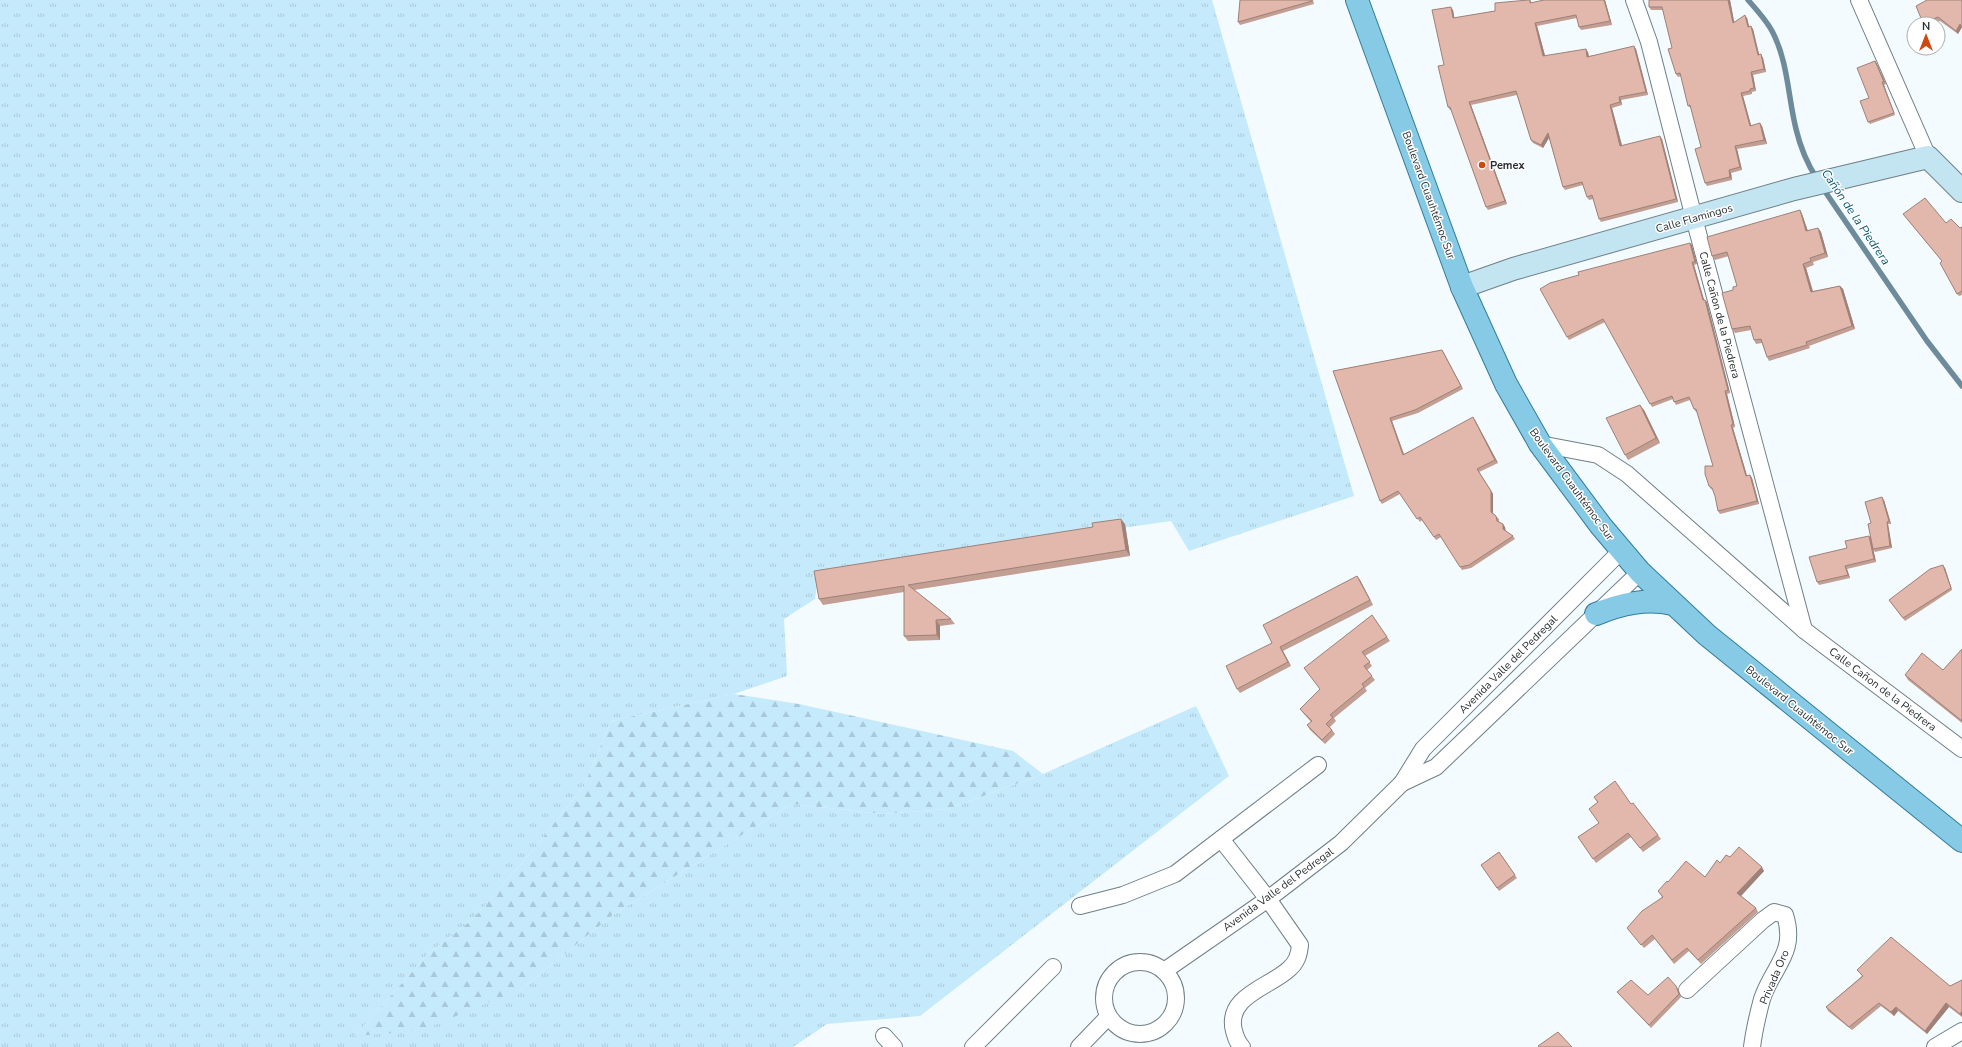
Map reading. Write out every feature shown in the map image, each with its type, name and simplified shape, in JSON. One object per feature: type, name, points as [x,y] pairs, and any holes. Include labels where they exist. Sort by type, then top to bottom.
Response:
[{"type":"main road","name":"Boulevard Cuauhtémoc Sur","points":[[1358,0],[1462,287],[1506,384],[1540,444],[1621,551],[1673,604],[1707,635],[1962,841]]},
{"type":"main road","points":[[1596,614],[1635,602],[1654,601],[1673,604]]},
{"type":"street","name":"Calle Cañon de la Piedrera","points":[[1634,0],[1649,42],[1694,218],[1804,630]]},
{"type":"street","points":[[1859,0],[1928,158],[1962,191]]},
{"type":"street","name":"Calle Flamingos","points":[[1462,287],[1513,270],[1794,189],[1928,158]]},
{"type":"street","name":"Calle Cañon de la Piedrera","points":[[1540,444],[1598,455],[1627,474],[1804,630],[1962,749]]},
{"type":"street","name":"Avenida Valle del Pedregal","points":[[1164,971],[1268,899],[1341,843],[1402,784],[1423,749],[1621,551]]},
{"type":"street","name":"Avenida Valle del Pedregal","points":[[1402,784],[1436,767],[1640,572]]},
{"type":"street","points":[[1485,687],[1503,703]]},
{"type":"street","points":[[1080,906],[1123,896],[1175,874],[1318,765]]},
{"type":"street","points":[[1221,839],[1268,899],[1300,945],[1298,959],[1289,970],[1253,992],[1235,1009],[1233,1026],[1238,1042],[1242,1047]]},
{"type":"street","name":"Privada Oro","points":[[1687,990],[1763,920],[1774,912],[1785,916],[1789,928],[1789,941],[1784,956],[1762,998],[1752,1047]]},
{"type":"street","points":[[1140,962],[1156,965],[1164,971],[1171,979],[1176,999],[1175,1009],[1170,1018],[1163,1026],[1144,1034],[1134,1034],[1119,1028],[1108,1017],[1104,1008],[1103,997],[1109,977],[1125,964],[1140,962]]},
{"type":"street","points":[[973,1047],[1053,966]]},
{"type":"street","points":[[1080,1047],[1108,1017]]},
{"type":"street","points":[[1935,1047],[1962,1032]]},
{"type":"green space","points":[[0,0],[1212,0],[1354,496],[1189,551],[1171,521],[819,571],[815,599],[784,619],[787,676],[734,694],[611,721],[584,786],[528,856],[473,919],[428,954],[355,1036],[521,989],[614,914],[792,804],[882,814],[948,809],[1043,774],[1196,706],[1229,776],[920,1016],[827,1024],[793,1047],[0,1047]]},
{"type":"green space","points":[[734,694],[799,704],[1013,751],[1043,774],[948,809],[882,814],[792,804],[614,914],[521,989],[420,1031],[355,1036],[428,954],[473,919],[528,856],[584,786],[611,721]]},
{"type":"building","points":[[1240,0],[1312,0],[1312,1],[1238,22]]},
{"type":"building","points":[[1530,0],[1530,3],[1544,0],[1604,0],[1610,21],[1579,27],[1576,15],[1535,23],[1543,56],[1586,49],[1587,57],[1634,46],[1646,92],[1619,97],[1620,102],[1610,105],[1620,146],[1660,136],[1676,199],[1599,219],[1592,195],[1587,197],[1582,182],[1563,187],[1548,133],[1541,145],[1531,140],[1516,91],[1469,102],[1505,201],[1486,207],[1450,107],[1448,107],[1438,66],[1444,65],[1432,10],[1451,7],[1453,18],[1495,11],[1495,3]]},
{"type":"building","points":[[1649,0],[1728,0],[1733,23],[1745,15],[1748,27],[1751,26],[1758,55],[1761,54],[1764,69],[1751,72],[1754,88],[1750,89],[1750,91],[1741,93],[1750,126],[1760,123],[1764,140],[1735,146],[1740,167],[1729,170],[1730,177],[1705,183],[1695,149],[1701,147],[1690,105],[1688,106],[1680,73],[1676,74],[1668,49],[1672,48],[1662,7],[1649,7]]},
{"type":"building","points":[[1927,0],[1962,0],[1962,28],[1960,24],[1956,31],[1946,23],[1946,16],[1920,16],[1916,6]]},
{"type":"building","points":[[1875,61],[1884,82],[1882,82],[1894,113],[1868,122],[1860,101],[1869,98],[1857,68]]},
{"type":"building","points":[[1925,198],[1946,223],[1951,219],[1960,228],[1962,227],[1962,291],[1957,294],[1940,263],[1942,261],[1903,214]]},
{"type":"building","points":[[1800,210],[1806,231],[1818,228],[1825,253],[1810,258],[1811,261],[1803,264],[1811,292],[1840,286],[1852,326],[1806,342],[1807,345],[1767,357],[1761,339],[1754,340],[1750,326],[1732,329],[1722,293],[1733,290],[1733,287],[1737,286],[1727,252],[1712,256],[1707,237]]},
{"type":"building","points":[[1690,243],[1695,262],[1692,262],[1703,300],[1705,300],[1728,390],[1725,391],[1733,424],[1731,425],[1746,476],[1750,475],[1757,501],[1718,511],[1715,496],[1712,488],[1709,486],[1705,474],[1705,466],[1713,466],[1696,409],[1694,409],[1689,397],[1674,402],[1672,396],[1650,404],[1603,319],[1567,337],[1540,289],[1550,283],[1579,275],[1578,272]]},
{"type":"building","points":[[1442,350],[1461,386],[1415,410],[1390,418],[1403,455],[1473,417],[1495,460],[1477,469],[1491,491],[1491,512],[1496,516],[1497,521],[1503,524],[1503,529],[1513,536],[1469,565],[1460,567],[1439,534],[1434,537],[1420,517],[1417,519],[1398,491],[1380,501],[1333,371]]},
{"type":"building","points":[[1640,405],[1656,438],[1625,455],[1606,418]]},
{"type":"building","points":[[1882,497],[1889,521],[1887,522],[1890,546],[1873,549],[1868,524],[1871,523],[1865,502]]},
{"type":"building","points":[[1121,519],[1126,550],[908,585],[951,619],[936,620],[937,635],[904,636],[904,586],[819,599],[814,571],[1093,527],[1092,523]]},
{"type":"building","points":[[1869,536],[1874,559],[1845,566],[1848,575],[1817,582],[1809,557],[1847,548],[1845,541]]},
{"type":"building","points":[[1943,565],[1951,588],[1903,618],[1889,600],[1930,569]]},
{"type":"building","points":[[1357,576],[1370,600],[1280,647],[1288,662],[1237,689],[1226,666],[1272,643],[1263,625]]},
{"type":"building","points":[[1372,615],[1387,637],[1362,652],[1370,662],[1364,666],[1372,676],[1362,684],[1364,687],[1330,715],[1333,717],[1326,724],[1332,730],[1322,740],[1307,725],[1312,721],[1300,709],[1320,689],[1304,668]]},
{"type":"building","points":[[1962,649],[1962,721],[1905,675],[1922,653],[1943,670]]},
{"type":"building","points":[[1615,781],[1631,804],[1633,803],[1658,835],[1640,848],[1628,833],[1593,859],[1578,837],[1599,823],[1589,809],[1598,802],[1594,797]]},
{"type":"building","points":[[1739,847],[1762,867],[1737,893],[1756,908],[1698,960],[1687,948],[1672,960],[1652,935],[1641,945],[1627,928],[1642,911],[1663,897],[1658,891],[1686,861],[1705,877],[1717,860],[1720,863],[1726,855],[1730,857]]},
{"type":"building","points":[[1499,852],[1515,875],[1497,888],[1481,865]]},
{"type":"building","points":[[1891,937],[1950,986],[1962,980],[1962,1011],[1960,1014],[1946,1003],[1925,1031],[1896,1007],[1891,1012],[1879,1003],[1849,1027],[1826,1007],[1863,976],[1857,970]]},
{"type":"building","points":[[1668,977],[1676,986],[1679,994],[1649,1025],[1617,992],[1631,980],[1648,995]]},
{"type":"building","points":[[1558,1032],[1572,1047],[1538,1046]]},
{"type":"waterway","name":"Cañón de la Piedrera","points":[[1748,0],[1767,23],[1777,43],[1785,67],[1793,117],[1802,149],[1807,162],[1817,179]]},
{"type":"waterway","name":"Cañón de la Piedrera","points":[[1822,187],[1927,341],[1962,386]]},
{"type":"place","name":"Pemex","points":[[1482,165]]}]
